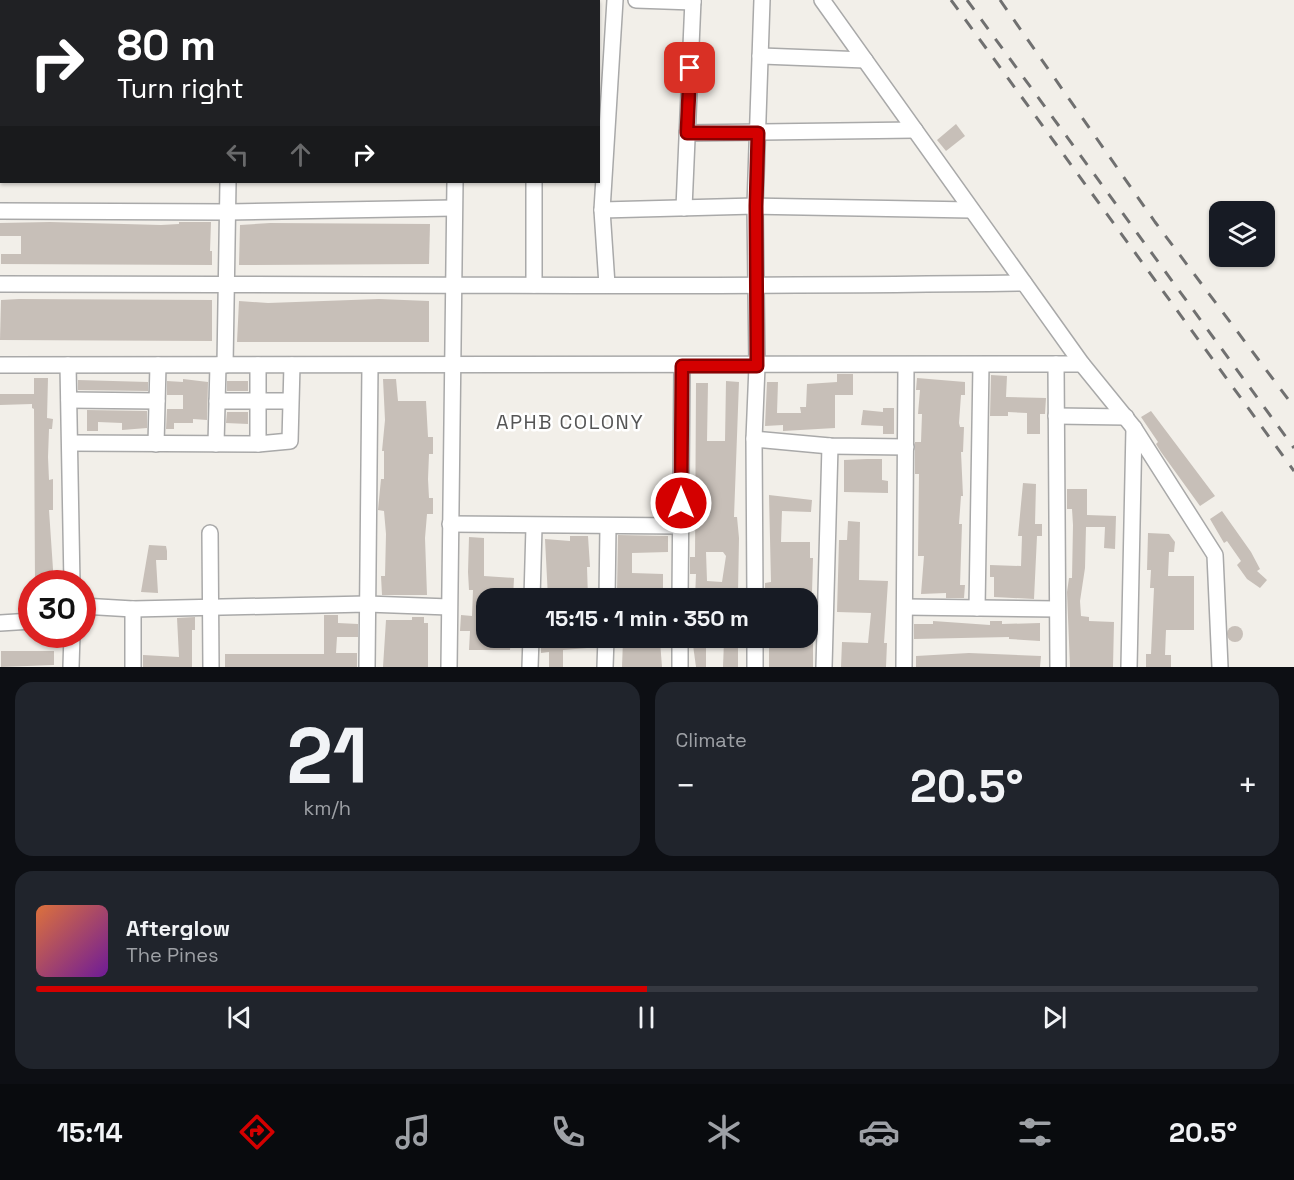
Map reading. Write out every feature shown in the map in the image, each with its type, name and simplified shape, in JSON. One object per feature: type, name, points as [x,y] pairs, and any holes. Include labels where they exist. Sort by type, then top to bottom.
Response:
[{"type":"street","points":[[606,285],[602,210],[615,0]]},
{"type":"street","points":[[636,0],[693,1],[684,208]]},
{"type":"street","points":[[755,588],[756,206],[762,0]]},
{"type":"street","points":[[822,0],[1023,283],[1082,364],[1130,423],[1215,555],[1220,667]]},
{"type":"street","points":[[760,56],[865,60]]},
{"type":"street","points":[[687,133],[915,130]]},
{"type":"street","points":[[216,444],[217,401],[228,284],[228,183]]},
{"type":"street","points":[[449,667],[455,183]]},
{"type":"street","points":[[534,183],[534,285]]},
{"type":"street","points":[[602,210],[756,206],[972,210]]},
{"type":"street","points":[[0,211],[228,212],[454,208]]},
{"type":"street","points":[[0,284],[756,287],[1023,283]]},
{"type":"street","points":[[0,364],[757,366],[1082,364]]},
{"type":"street","points":[[1056,364],[1058,667]]},
{"type":"street","points":[[68,365],[72,570]]},
{"type":"street","points":[[156,444],[158,365]]},
{"type":"street","points":[[258,365],[258,444]]},
{"type":"street","points":[[70,443],[258,444],[290,441],[292,365]]},
{"type":"street","points":[[904,667],[906,365]]},
{"type":"street","points":[[977,608],[981,365]]},
{"type":"street","points":[[367,667],[370,366]]},
{"type":"street","points":[[680,588],[682,366]]},
{"type":"street","points":[[69,400],[157,401]]},
{"type":"street","points":[[217,401],[290,401]]},
{"type":"street","points":[[1056,416],[1130,423]]},
{"type":"street","points":[[1129,667],[1130,423]]},
{"type":"street","points":[[754,439],[830,446],[906,447]]},
{"type":"street","points":[[824,667],[830,446]]},
{"type":"street","points":[[450,524],[534,527],[681,526]]},
{"type":"street","points":[[532,588],[534,527]]},
{"type":"street","points":[[607,588],[608,527]]},
{"type":"street","points":[[210,533],[211,667]]},
{"type":"street","points":[[96,607],[133,609],[368,604],[449,607]]},
{"type":"street","points":[[905,607],[1058,609]]},
{"type":"street","points":[[133,609],[133,667]]},
{"type":"street","points":[[0,623],[18,622]]},
{"type":"street","points":[[71,667],[72,648]]},
{"type":"street","points":[[530,667],[531,648]]},
{"type":"street","points":[[605,667],[606,648]]},
{"type":"street","points":[[680,648],[680,667]]},
{"type":"street","points":[[755,648],[755,667]]},
{"type":"building","points":[[956,124],[965,136],[946,151],[937,140]]},
{"type":"building","points":[[179,222],[211,222],[212,265],[1,264],[1,254],[21,254],[21,236],[0,236],[0,223],[161,225],[179,224]]},
{"type":"building","points":[[270,223],[430,224],[429,264],[239,265],[240,225]]},
{"type":"building","points":[[379,299],[429,301],[429,342],[237,342],[239,301],[268,303]]},
{"type":"building","points":[[1,300],[212,300],[212,341],[0,340]]},
{"type":"building","points":[[837,374],[853,374],[853,395],[835,395],[835,428],[783,431],[783,425],[765,426],[767,382],[778,382],[777,413],[801,413],[800,407],[806,407],[807,384],[837,382]]},
{"type":"building","points":[[991,375],[1007,376],[1006,397],[1046,398],[1045,414],[1040,414],[1040,434],[1027,434],[1027,413],[1008,412],[1008,416],[990,416]]},
{"type":"building","points":[[34,378],[48,378],[47,418],[53,419],[52,429],[49,429],[48,457],[49,480],[53,479],[53,510],[49,510],[53,570],[35,570],[34,409],[32,404],[0,405],[0,394],[34,394]]},
{"type":"building","points":[[917,378],[965,382],[965,395],[961,395],[959,423],[960,427],[964,427],[963,452],[961,452],[963,496],[961,496],[959,524],[962,524],[960,585],[965,585],[964,598],[946,598],[946,593],[921,594],[924,556],[918,556],[919,474],[915,474],[915,442],[921,442],[922,414],[918,414],[920,390],[916,390]]},
{"type":"building","points":[[183,379],[208,382],[207,420],[193,419],[193,423],[174,423],[174,429],[166,429],[167,409],[183,409],[183,395],[167,395],[167,381],[183,382]]},
{"type":"building","points":[[383,379],[396,379],[398,401],[426,401],[428,437],[433,437],[433,454],[429,454],[428,479],[429,498],[433,498],[433,514],[427,514],[425,538],[427,595],[382,595],[381,576],[385,576],[386,534],[384,511],[378,510],[381,479],[384,479]]},
{"type":"building","points":[[78,380],[148,382],[148,391],[78,390]]},
{"type":"building","points":[[227,381],[248,381],[248,391],[227,391]]},
{"type":"building","points":[[726,381],[739,382],[734,517],[737,517],[739,538],[738,588],[695,588],[696,574],[690,574],[690,557],[695,557],[696,383],[708,383],[707,441],[725,441]],"holes":[[[706,552],[723,552],[726,556],[722,582],[707,581]]]},
{"type":"building","points":[[883,408],[894,408],[894,434],[883,434],[883,426],[861,425],[863,410],[883,412]]},
{"type":"building","points":[[87,410],[147,411],[147,428],[122,430],[122,423],[98,422],[98,431],[87,431]]},
{"type":"building","points":[[1151,411],[1215,496],[1200,506],[1161,452],[1156,444],[1158,442],[1141,417]]},
{"type":"building","points":[[227,412],[248,412],[248,424],[226,423]]},
{"type":"building","points":[[882,459],[882,480],[888,481],[888,493],[844,492],[844,460]]},
{"type":"building","points":[[1023,483],[1036,484],[1035,524],[1042,524],[1042,536],[1037,536],[1034,599],[994,597],[994,577],[990,577],[990,565],[1021,566],[1022,536],[1018,536]]},
{"type":"building","points":[[1067,489],[1087,489],[1087,515],[1116,516],[1115,549],[1104,548],[1105,527],[1086,527],[1085,568],[1080,601],[1081,616],[1089,617],[1089,621],[1114,622],[1113,667],[1070,667],[1067,592],[1069,578],[1072,578],[1073,525],[1072,509],[1067,509]]},
{"type":"building","points":[[769,495],[812,500],[811,512],[782,511],[781,542],[810,542],[810,558],[813,558],[812,588],[765,588],[765,583],[771,582]]},
{"type":"building","points":[[1222,511],[1251,552],[1260,569],[1257,571],[1267,580],[1260,588],[1247,579],[1237,565],[1241,561],[1227,541],[1224,543],[1210,519]]},
{"type":"building","points":[[848,521],[860,522],[859,580],[888,581],[884,643],[887,643],[886,667],[841,667],[842,642],[868,643],[871,613],[837,612],[839,540],[847,540]]},
{"type":"building","points":[[1148,533],[1169,534],[1175,542],[1174,552],[1169,552],[1168,576],[1194,576],[1194,630],[1166,630],[1165,655],[1171,655],[1171,667],[1146,667],[1146,654],[1151,654],[1154,588],[1150,588],[1151,570],[1147,570]]},
{"type":"building","points":[[618,535],[668,536],[668,552],[632,553],[632,573],[663,574],[663,588],[617,588]]},
{"type":"building","points":[[570,536],[588,536],[590,567],[587,567],[588,588],[547,588],[545,539],[570,541]]},
{"type":"building","points":[[469,537],[484,538],[484,576],[514,578],[514,588],[476,588],[476,648],[510,648],[510,650],[469,650],[470,631],[460,631],[461,615],[472,616],[473,590],[469,590]]},
{"type":"building","points":[[149,545],[166,546],[167,551],[167,560],[156,560],[158,593],[141,592]]},
{"type":"building","points":[[324,615],[338,615],[338,623],[358,624],[358,637],[337,637],[336,653],[357,653],[357,667],[225,667],[225,654],[324,654]]},
{"type":"building","points":[[195,617],[195,630],[192,630],[192,667],[143,667],[143,655],[179,657],[177,618]]},
{"type":"building","points":[[412,617],[424,617],[424,623],[428,623],[428,667],[383,667],[386,620],[412,620]]},
{"type":"building","points":[[933,621],[990,625],[990,621],[1002,621],[1002,624],[1040,623],[1040,641],[1009,639],[1009,637],[914,639],[914,624],[933,624]]},
{"type":"building","points":[[1235,626],[1243,634],[1235,642],[1227,634]]},
{"type":"building","points":[[541,648],[587,648],[563,650],[563,667],[549,667],[549,652],[541,653]]},
{"type":"building","points":[[623,648],[661,648],[662,667],[622,667]]},
{"type":"building","points":[[693,648],[706,648],[706,667],[696,667]]},
{"type":"building","points":[[724,648],[738,648],[738,667],[723,667]]},
{"type":"building","points":[[769,648],[813,648],[813,667],[769,667]]},
{"type":"building","points":[[1,651],[54,651],[54,665],[1,667]]},
{"type":"building","points":[[969,653],[1041,656],[1040,667],[916,667],[916,656]]},
{"type":"railway","points":[[951,0],[1294,471]]},
{"type":"railway","points":[[967,0],[1294,448]]},
{"type":"railway","points":[[1000,0],[1155,222],[1294,407]]},
{"type":"district","name":"APHB COLONY","points":[[570,422]]},
{"type":"route","points":[[681,503],[682,366],[757,366],[758,133],[687,133],[690,68]]}]
